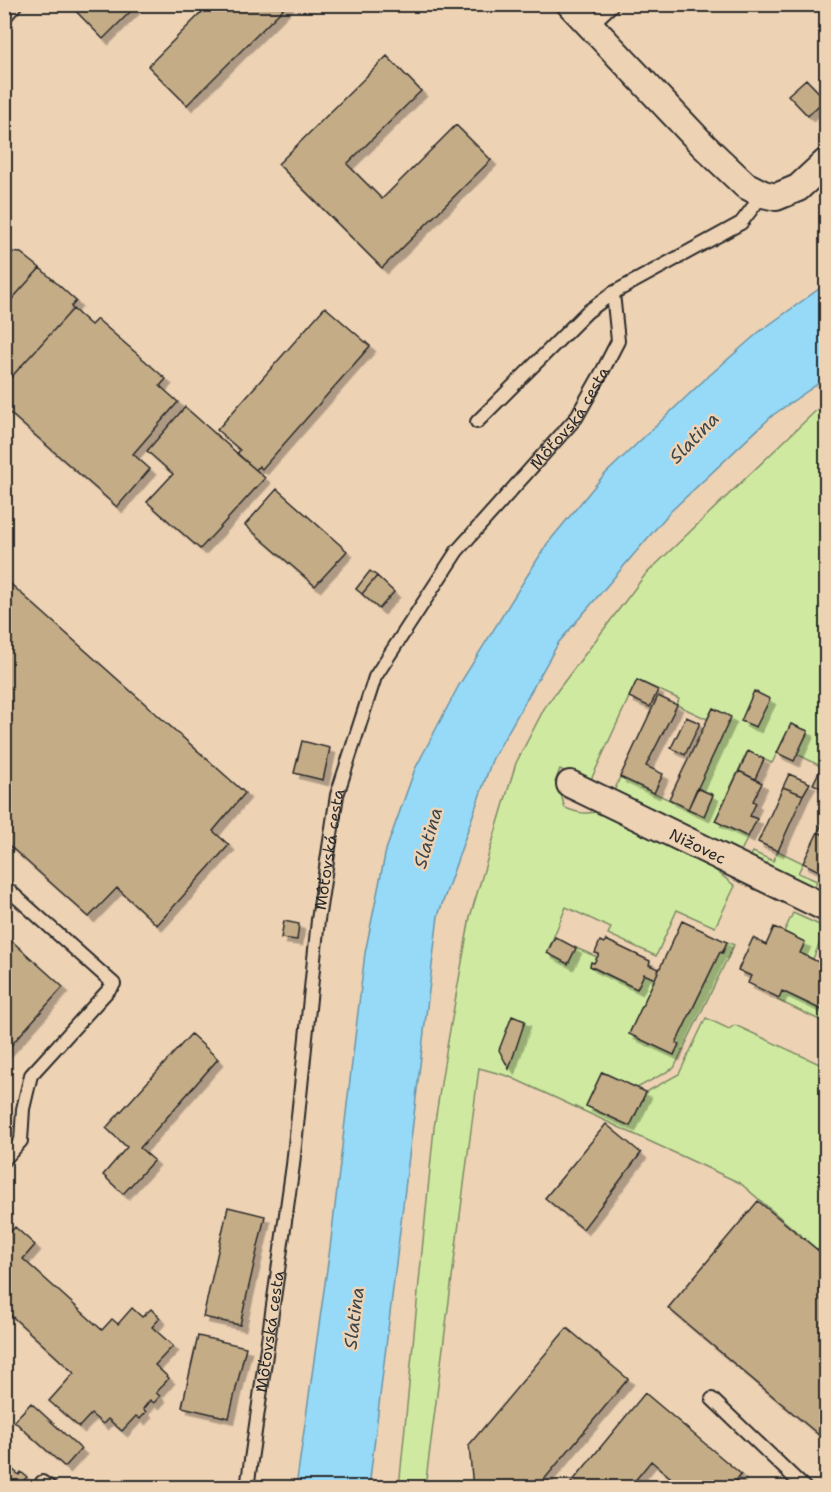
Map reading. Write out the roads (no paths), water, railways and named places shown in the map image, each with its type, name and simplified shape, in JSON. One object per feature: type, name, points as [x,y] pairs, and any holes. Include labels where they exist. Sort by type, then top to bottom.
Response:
[{"type":"street","points":[[570,4],[704,146],[745,185],[763,194],[776,197],[798,188],[826,162]]},
{"type":"street","name":"Nižovec","points":[[570,784],[826,908]]},
{"type":"lane","points":[[4,18],[16,4]]},
{"type":"lane","points":[[590,26],[613,4]]},
{"type":"lane","points":[[477,422],[587,312],[613,293],[741,223],[763,194]]},
{"type":"lane","name":"Môťovská cesta","points":[[247,1488],[293,1165],[318,920],[337,795],[375,676],[457,551],[576,418],[602,372],[618,341],[613,293]]},
{"type":"lane","points":[[4,886],[114,984],[31,1075],[23,1108],[21,1141],[4,1160]]},
{"type":"lane","points":[[712,1399],[805,1488]]},
{"type":"water","name":"Slatina","points":[[826,284],[826,378],[773,415],[670,512],[559,642],[492,760],[438,916],[369,1487],[296,1487],[330,1248],[365,953],[386,850],[415,769],[459,685],[547,544],[603,476],[703,381],[759,332]]}]
